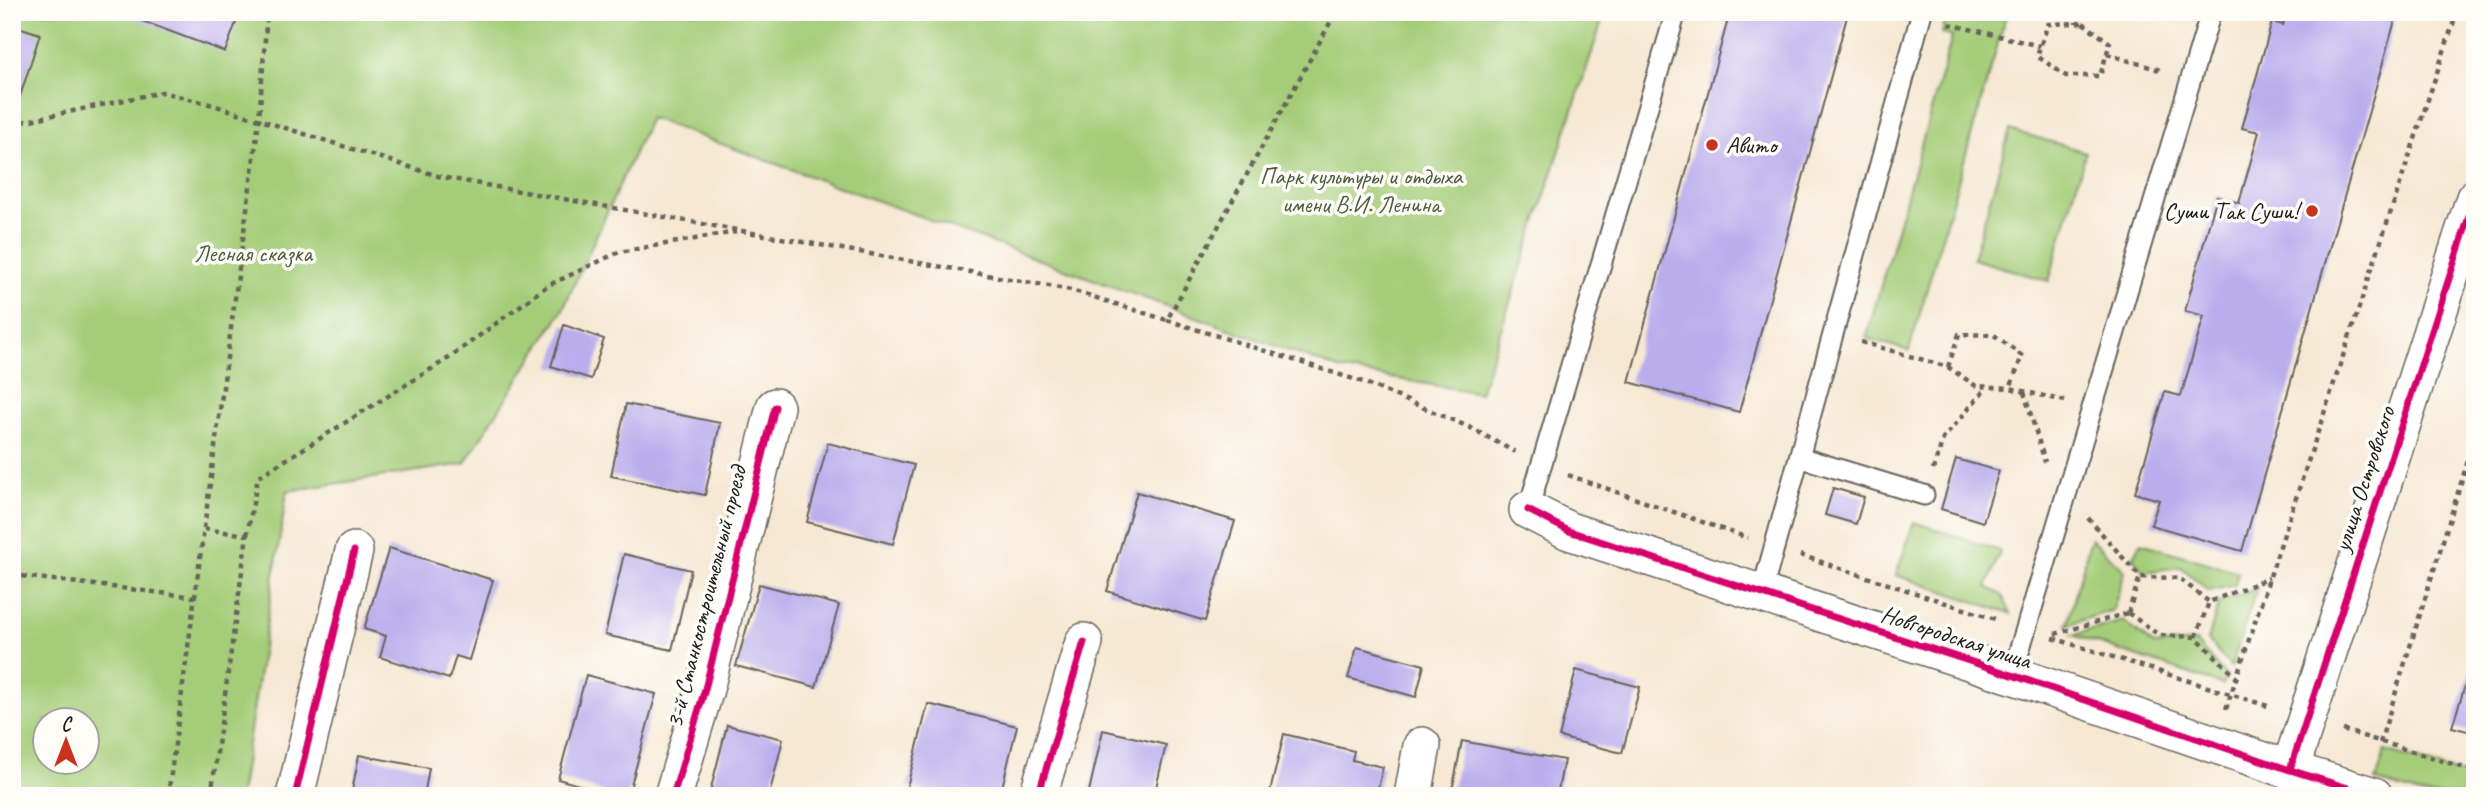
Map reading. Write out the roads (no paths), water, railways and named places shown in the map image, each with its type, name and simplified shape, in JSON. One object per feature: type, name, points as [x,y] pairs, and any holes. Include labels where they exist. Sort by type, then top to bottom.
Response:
[{"type":"street","name":"улица Островского","points":[[2290,771],[2475,198]]},
{"type":"street","name":"3-й Станкостроительный проезд","points":[[673,796],[705,689],[775,407]]},
{"type":"street","name":"Новгородская улица","points":[[1528,510],[1569,531],[2012,675],[2290,771],[2374,796]]},
{"type":"street","points":[[295,796],[354,551]]},
{"type":"street","points":[[1038,796],[1084,642]]},
{"type":"street","points":[[1413,796],[1422,746]]},
{"type":"lane","points":[[1528,510],[1676,12]]},
{"type":"lane","points":[[2012,675],[2211,12]]},
{"type":"lane","points":[[1761,595],[1921,14]]},
{"type":"lane","points":[[1799,457],[1924,495]]},
{"type":"place","name":"Авито","points":[[1712,145]]},
{"type":"place","name":"Суши Так Суши!","points":[[2312,211]]},
{"type":"park label","name":"Парк культуры и отдыха имени В.И. Ленина","points":[[1361,190]]},
{"type":"park label","name":"Лесная сказка","points":[[253,253]]}]
